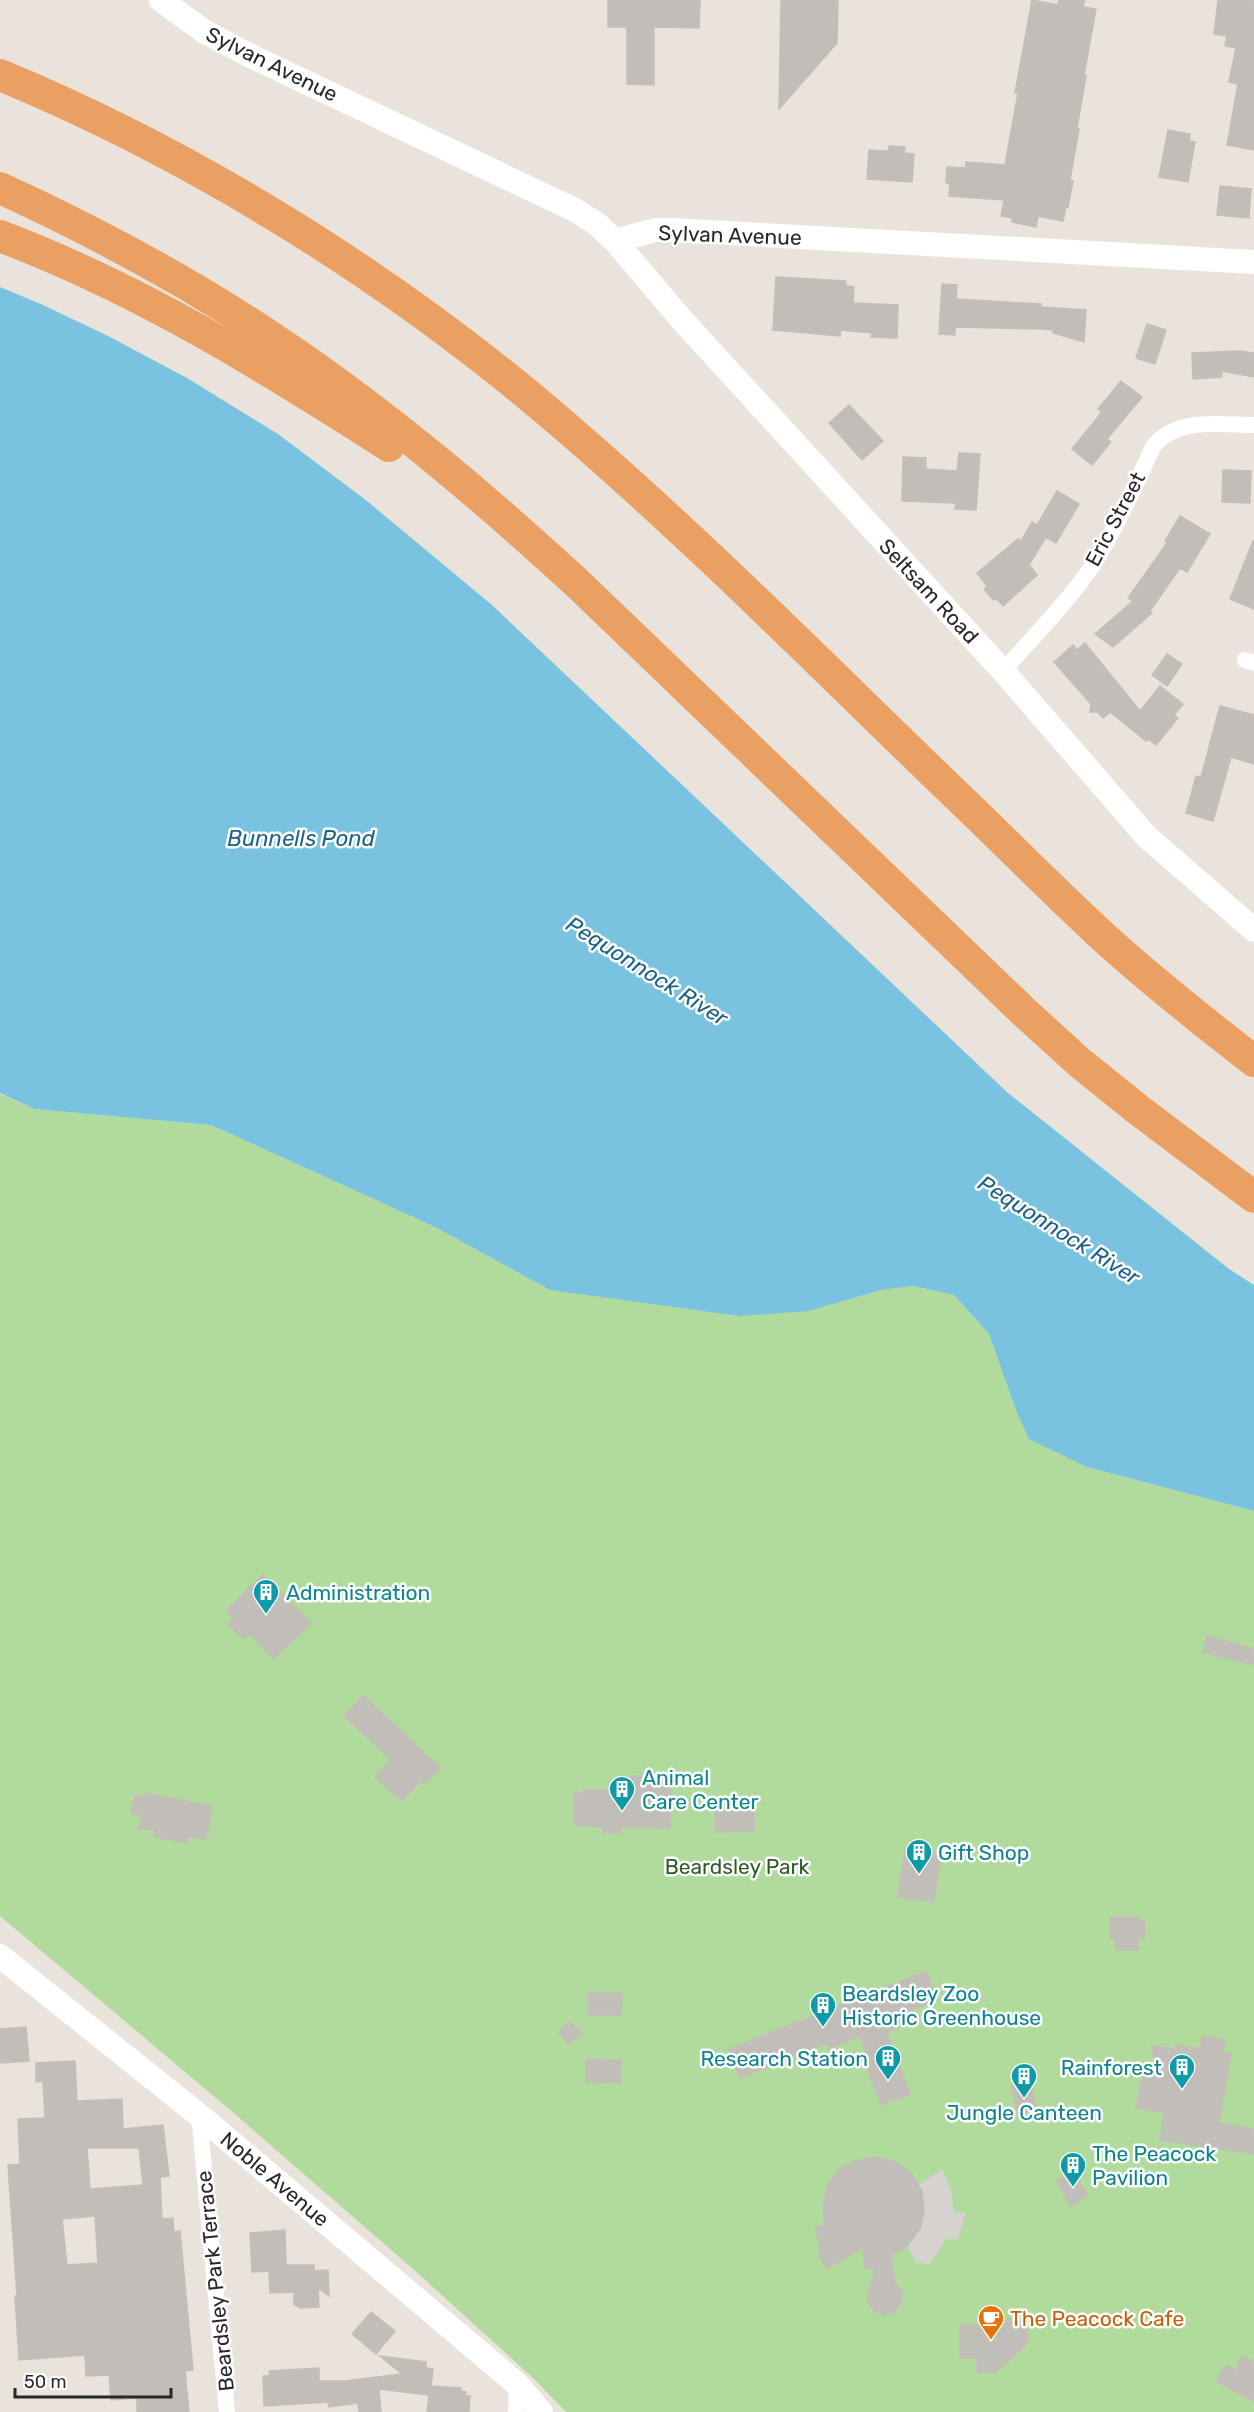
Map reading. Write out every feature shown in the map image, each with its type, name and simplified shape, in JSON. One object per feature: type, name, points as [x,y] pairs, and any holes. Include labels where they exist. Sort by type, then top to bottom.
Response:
[{"type":"highway","points":[[0,75],[146,144],[271,214],[393,294],[508,379],[564,425],[668,520],[1099,933],[1184,1006],[1254,1061]]},
{"type":"highway","points":[[0,188],[140,259],[273,338],[398,429],[517,528],[1031,1018],[1136,1108],[1254,1197]]},
{"type":"highway","points":[[0,236],[93,274],[192,325],[291,384],[517,528]]},
{"type":"main road","name":"Sylvan Avenue","points":[[161,0],[205,32],[255,58],[575,210],[597,224],[615,241],[646,232],[673,230],[1254,262]]},
{"type":"main road","name":"Seltsam Road","points":[[615,241],[760,408],[1003,671],[1147,837],[1254,930]]},
{"type":"main road","name":"Noble Avenue","points":[[0,1956],[199,2115],[517,2384],[541,2412]]},
{"type":"street","name":"Eric Street","points":[[1003,671],[1080,583],[1093,564],[1154,445],[1162,436],[1190,425],[1254,425]]},
{"type":"street","name":"Beardsley Park Terrace","points":[[199,2115],[228,2412]]},
{"type":"street","points":[[516,2412],[517,2384]]},
{"type":"green space","name":"Beardsley Park","points":[[0,1094],[34,1109],[211,1125],[435,1227],[550,1290],[809,1311],[881,1290],[913,1286],[954,1295],[989,1334],[1017,1413],[1087,1467],[1254,1511],[1254,2412],[566,2412],[532,2377],[413,2269],[229,2109],[0,1916]]},
{"type":"shaded area","points":[[943,2169],[952,2194],[953,2208],[957,2212],[966,2213],[958,2239],[947,2239],[928,2266],[921,2262],[917,2264],[907,2246],[920,2229],[924,2211],[918,2185]]},
{"type":"water","name":"Bunnells Pond","points":[[0,287],[108,336],[187,378],[278,434],[367,501],[492,605],[1008,1093],[1229,1269],[1254,1285],[1254,1511],[1087,1467],[1029,1439],[1017,1413],[989,1334],[954,1295],[913,1286],[881,1290],[809,1311],[740,1316],[550,1290],[435,1227],[211,1125],[34,1109],[0,1093]]},
{"type":"building","points":[[608,0],[700,0],[699,28],[654,27],[654,85],[627,84],[627,27],[608,27]]},
{"type":"building","points":[[781,0],[838,0],[837,43],[779,109]]},
{"type":"building","points":[[1032,0],[1058,5],[1059,0],[1085,0],[1083,7],[1096,9],[1084,75],[1086,76],[1077,128],[1079,129],[1068,207],[1066,206],[1063,221],[1038,216],[1036,227],[1012,222],[1012,218],[1001,216],[1004,200],[949,196],[950,185],[946,182],[947,167],[966,168],[966,162],[1005,165]]},
{"type":"building","points":[[1218,0],[1254,0],[1254,150],[1227,145],[1238,84],[1229,82],[1236,48],[1225,46],[1227,36],[1214,34]]},
{"type":"building","points":[[1168,130],[1190,134],[1189,141],[1195,142],[1188,182],[1159,177]]},
{"type":"building","points":[[889,146],[905,147],[904,153],[914,154],[912,182],[867,179],[869,150],[889,151]]},
{"type":"building","points":[[1220,186],[1251,189],[1249,218],[1217,215]]},
{"type":"building","points":[[776,277],[846,281],[846,286],[854,287],[853,303],[898,305],[897,338],[871,337],[872,333],[841,330],[840,336],[773,330]]},
{"type":"building","points":[[942,284],[957,285],[956,299],[1041,304],[1041,307],[1086,310],[1084,342],[1053,333],[1053,330],[1042,329],[955,327],[955,335],[939,334]]},
{"type":"building","points":[[1147,324],[1166,330],[1155,364],[1136,358]]},
{"type":"building","points":[[1238,351],[1254,353],[1254,377],[1222,371],[1222,377],[1193,379],[1192,353]]},
{"type":"building","points":[[1121,381],[1142,397],[1107,439],[1111,442],[1092,465],[1072,449],[1102,412],[1098,409]]},
{"type":"building","points":[[849,405],[883,441],[862,460],[829,423]]},
{"type":"building","points":[[959,453],[980,454],[976,510],[955,509],[956,503],[902,501],[903,457],[926,458],[926,469],[957,471]]},
{"type":"building","points":[[1223,470],[1251,471],[1250,503],[1222,502]]},
{"type":"building","points":[[1057,491],[1079,504],[1056,543],[1046,537],[1029,565],[1037,575],[1003,606],[997,599],[993,600],[984,589],[987,586],[977,573],[1018,539],[1021,541],[1032,522],[1037,525]]},
{"type":"building","points":[[1180,516],[1210,534],[1187,572],[1180,568],[1150,611],[1152,613],[1113,647],[1095,634],[1133,601],[1128,598],[1167,543],[1165,541]]},
{"type":"building","points":[[1254,541],[1254,609],[1230,599]]},
{"type":"building","points":[[1085,643],[1140,711],[1160,686],[1183,704],[1174,715],[1178,718],[1156,745],[1148,739],[1146,741],[1110,712],[1103,718],[1098,712],[1090,712],[1091,704],[1054,662],[1073,645],[1077,650]]},
{"type":"building","points":[[1167,654],[1182,664],[1167,686],[1152,675]]},
{"type":"building","points":[[1220,706],[1254,715],[1254,764],[1231,757],[1213,821],[1186,813],[1196,776],[1201,777]]},
{"type":"building","name":"Administration","points":[[263,1574],[311,1623],[274,1659],[249,1633],[243,1639],[227,1624],[233,1618],[226,1611]]},
{"type":"building","points":[[1207,1636],[1254,1649],[1254,1665],[1203,1652]]},
{"type":"building","points":[[363,1695],[440,1768],[424,1784],[421,1781],[402,1801],[375,1777],[391,1760],[344,1716]]},
{"type":"building","name":"Animal Care Center","points":[[629,1776],[671,1776],[670,1828],[620,1827],[620,1833],[603,1833],[603,1827],[574,1825],[574,1793],[584,1793],[584,1790],[629,1790]]},
{"type":"building","points":[[145,1793],[212,1806],[206,1840],[188,1836],[187,1843],[154,1837],[155,1830],[139,1828],[141,1815],[131,1813],[135,1795],[144,1796]]},
{"type":"building","points":[[754,1806],[754,1831],[715,1832],[715,1807]]},
{"type":"building","name":"Gift Shop","points":[[905,1848],[941,1853],[934,1902],[898,1897]]},
{"type":"building","points":[[1110,1917],[1139,1917],[1139,1921],[1145,1921],[1144,1939],[1139,1939],[1138,1950],[1116,1950],[1116,1939],[1110,1939]]},
{"type":"building","name":"Beardsley Zoo Historic Greenhouse","points":[[926,1971],[937,2000],[898,2016],[902,2026],[887,2032],[910,2094],[881,2105],[867,2069],[871,2068],[860,2036],[829,2049],[827,2043],[740,2078],[729,2049],[815,2015],[813,2009],[834,2001],[836,2007]]},
{"type":"building","points":[[588,1993],[622,1993],[621,2015],[588,2015]]},
{"type":"building","points":[[570,2022],[582,2033],[569,2044],[558,2033]]},
{"type":"building","points":[[26,2027],[29,2061],[0,2063],[0,2029]]},
{"type":"building","name":"Rainforest","points":[[1202,2036],[1225,2040],[1223,2053],[1231,2054],[1219,2123],[1254,2129],[1254,2154],[1160,2140],[1164,2113],[1136,2108],[1144,2067],[1155,2069],[1152,2046],[1175,2049],[1176,2045],[1200,2049]]},
{"type":"building","points":[[586,2059],[621,2060],[621,2083],[586,2082]]},
{"type":"building","points":[[75,2061],[77,2101],[122,2099],[123,2129],[163,2125],[169,2176],[160,2177],[162,2219],[173,2218],[174,2232],[180,2231],[193,2370],[185,2371],[189,2412],[137,2412],[137,2398],[111,2400],[109,2375],[86,2376],[85,2355],[19,2360],[8,2165],[20,2164],[18,2119],[45,2118],[43,2081],[36,2082],[36,2063]],"holes":[[[87,2148],[139,2148],[143,2185],[90,2189]],[[95,2216],[98,2263],[67,2265],[62,2219]]]},
{"type":"building","name":"Jungle Canteen","points":[[1030,2081],[1037,2110],[1018,2114],[1011,2086]]},
{"type":"building","points":[[877,2157],[896,2162],[912,2174],[922,2191],[924,2211],[920,2229],[907,2246],[891,2255],[895,2283],[902,2291],[902,2300],[895,2311],[883,2315],[874,2311],[867,2301],[875,2268],[865,2269],[863,2247],[827,2269],[818,2253],[821,2251],[815,2228],[825,2225],[823,2204],[828,2184],[839,2169],[857,2160]]},
{"type":"building","name":"The Peacock Pavilion","points":[[1073,2171],[1088,2196],[1070,2206],[1057,2181]]},
{"type":"building","points":[[285,2230],[286,2265],[314,2265],[314,2271],[328,2270],[329,2296],[318,2288],[319,2307],[300,2308],[294,2304],[294,2292],[270,2293],[269,2271],[252,2272],[250,2233]]},
{"type":"building","points":[[371,2312],[395,2331],[376,2354],[352,2334]]},
{"type":"building","name":"The Peacock Cafe","points":[[1009,2319],[1020,2319],[1027,2324],[1028,2343],[995,2373],[977,2373],[977,2358],[960,2358],[960,2325],[1003,2324]]},
{"type":"building","points":[[380,2356],[426,2362],[426,2368],[433,2369],[431,2386],[461,2388],[461,2391],[466,2392],[465,2396],[470,2396],[469,2412],[427,2412],[429,2395],[379,2389],[381,2412],[359,2412],[358,2403],[329,2407],[328,2402],[264,2406],[263,2376],[270,2376],[269,2371],[319,2368],[319,2381],[345,2381],[402,2374]]},
{"type":"building","points":[[1241,2357],[1254,2361],[1254,2402],[1216,2381],[1226,2365],[1236,2371]]},
{"type":"place","name":"Administration","points":[[266,1615]]},
{"type":"place","name":"Animal Care Center","points":[[622,1812]]},
{"type":"place","name":"Gift Shop","points":[[919,1875]]},
{"type":"place","name":"Beardsley Zoo Historic Greenhouse","points":[[823,2028]]},
{"type":"place","name":"Research Station","points":[[888,2081]]},
{"type":"place","name":"Rainforest","points":[[1182,2090]]},
{"type":"place","name":"Jungle Canteen","points":[[1024,2099]]},
{"type":"place","name":"The Peacock Pavilion","points":[[1073,2188]]},
{"type":"place","name":"The Peacock Cafe","points":[[991,2341]]},
{"type":"water label","name":"Pequonnock River","points":[[647,971]]},
{"type":"water label","name":"Pequonnock River","points":[[1059,1230]]}]
